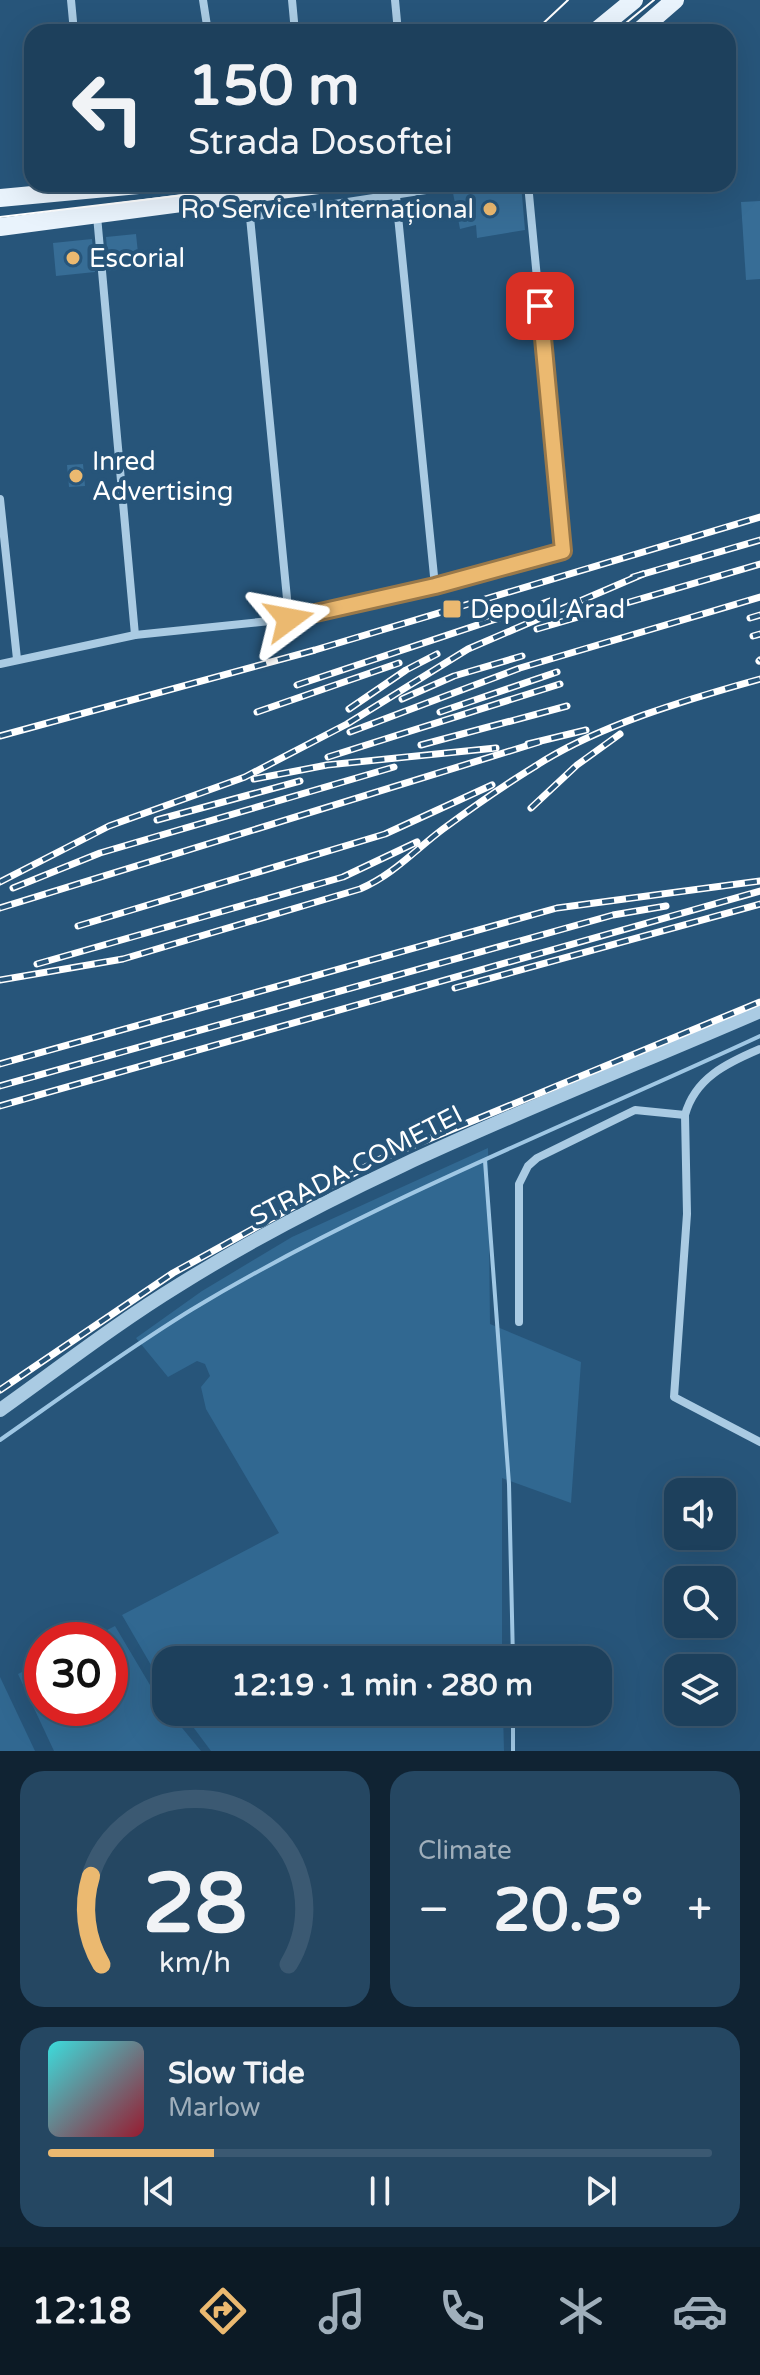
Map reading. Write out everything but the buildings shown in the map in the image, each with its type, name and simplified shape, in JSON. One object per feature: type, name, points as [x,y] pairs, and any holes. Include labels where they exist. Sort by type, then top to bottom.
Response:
[{"type":"main road","points":[[605,24],[634,0]]},
{"type":"main road","points":[[647,24],[675,0]]},
{"type":"main road","points":[[0,198],[49,192]]},
{"type":"main road","points":[[0,227],[269,192]]},
{"type":"street","points":[[71,0],[73,24]]},
{"type":"street","points":[[203,0],[207,24]]},
{"type":"street","points":[[292,0],[294,24]]},
{"type":"street","points":[[395,0],[397,24]]},
{"type":"street","points":[[289,619],[250,217],[419,192]]},
{"type":"street","points":[[0,664],[135,635],[289,619],[435,586],[563,551],[529,192]]},
{"type":"street","points":[[396,196],[435,586]]},
{"type":"street","points":[[97,216],[135,635]]},
{"type":"street","points":[[0,499],[17,659]]},
{"type":"street","name":"STRADA COMETEI","points":[[0,1410],[179,1284],[318,1208],[479,1130],[760,1011]]},
{"type":"street","points":[[760,1049],[709,1076],[691,1096],[685,1115],[687,1214],[674,1397],[760,1442]]},
{"type":"street","points":[[519,1322],[519,1184],[528,1166],[537,1158],[635,1110],[685,1115]]},
{"type":"shaded area","points":[[488,1148],[490,1324],[581,1362],[571,1503],[502,1478],[502,1646],[152,1646],[152,1667],[122,1615],[279,1533],[206,1409],[201,1387],[210,1376],[205,1364],[197,1361],[168,1377],[136,1338],[202,1291],[292,1237]]},
{"type":"shaded area","points":[[128,1648],[152,1688],[152,1726],[180,1726],[201,1751],[54,1751],[42,1726],[128,1726]]},
{"type":"shaded area","points":[[24,1671],[24,1687],[18,1674]]},
{"type":"shaded area","points":[[0,1677],[35,1751],[0,1751]]},
{"type":"shaded area","points":[[192,1726],[503,1726],[504,1751],[211,1751]]},
{"type":"waterway","points":[[0,1440],[143,1341],[259,1271],[400,1199],[760,1036]]},
{"type":"waterway","points":[[485,1161],[509,1484],[513,1646]]},
{"type":"waterway","points":[[513,1726],[513,1751]]},
{"type":"tram line","points":[[542,24],[568,0]]},
{"type":"tram line","points":[[625,24],[654,0]]},
{"type":"tram line","points":[[0,217],[210,192]]},
{"type":"railway","points":[[0,736],[315,650],[760,517]]},
{"type":"railway","points":[[633,577],[760,540]]},
{"type":"railway","points":[[537,629],[760,564]]},
{"type":"railway","points":[[0,882],[109,826],[245,777],[347,724],[468,649],[643,574]]},
{"type":"railway","points":[[350,732],[520,668],[760,597]]},
{"type":"railway","points":[[297,685],[556,599]]},
{"type":"railway","points":[[750,618],[760,615]]},
{"type":"railway","points":[[753,636],[760,634]]},
{"type":"railway","points":[[349,709],[406,670],[437,654]]},
{"type":"railway","points":[[402,699],[454,676],[522,656]]},
{"type":"railway","points":[[257,712],[399,663]]},
{"type":"railway","points":[[440,712],[557,672]]},
{"type":"railway","points":[[0,980],[123,959],[360,889],[393,869],[488,797],[559,752],[643,715],[760,679]]},
{"type":"railway","points":[[328,757],[560,684]]},
{"type":"railway","points":[[421,745],[567,706]]},
{"type":"railway","points":[[528,744],[586,730]]},
{"type":"railway","points":[[531,808],[577,765],[620,734]]},
{"type":"railway","points":[[0,908],[539,742]]},
{"type":"railway","points":[[254,779],[327,765],[496,748]]},
{"type":"railway","points":[[13,888],[100,853],[394,767]]},
{"type":"railway","points":[[157,820],[300,781]]},
{"type":"railway","points":[[78,926],[385,834],[492,785]]},
{"type":"railway","points":[[37,964],[343,877],[417,842]]},
{"type":"railway","points":[[0,1064],[557,908],[760,881]]},
{"type":"railway","points":[[0,1106],[760,891]]},
{"type":"railway","points":[[455,988],[760,904]]},
{"type":"railway","points":[[0,1086],[613,915],[666,906]]},
{"type":"railway","points":[[0,1390],[173,1273],[378,1160],[760,1002]]},
{"type":"place","name":"Ro Service Internațional","points":[[490,209]]},
{"type":"place","name":"Escorial","points":[[73,258]]},
{"type":"place","name":"Inred Advertising","points":[[76,476]]},
{"type":"place","name":"Depoul Arad","points":[[452,609]]},
{"type":"route","points":[[289,619],[435,586],[563,551],[540,306]]}]
